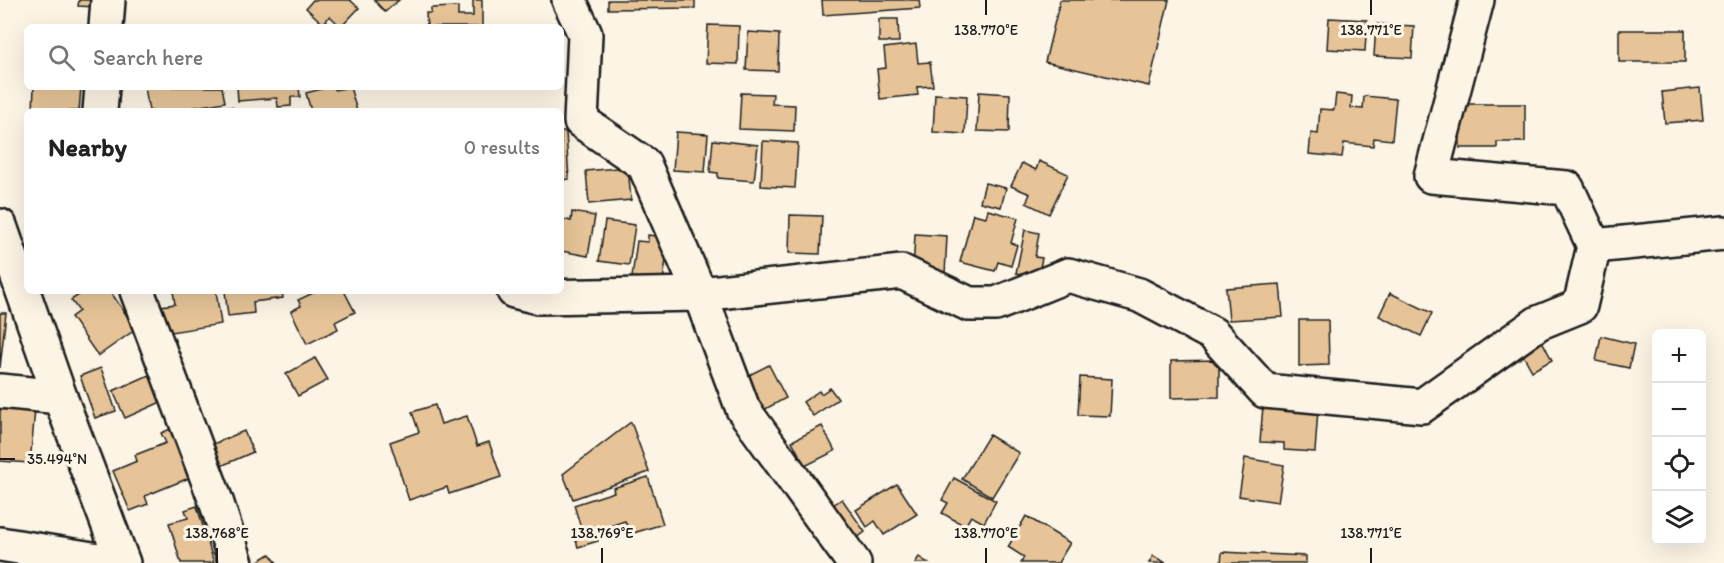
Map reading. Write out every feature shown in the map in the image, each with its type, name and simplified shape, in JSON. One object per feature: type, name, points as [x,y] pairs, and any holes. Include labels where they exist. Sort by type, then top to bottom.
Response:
[{"type":"street","points":[[106,24],[108,0]]},
{"type":"street","points":[[569,0],[585,34],[581,121],[644,164],[700,294],[742,409],[854,563]]},
{"type":"street","points":[[526,294],[538,297],[700,294],[902,272],[969,304],[996,304],[1068,275],[1139,295],[1213,334],[1265,391],[1422,406],[1538,323],[1580,306],[1594,246],[1567,188],[1431,176],[1477,0]]},
{"type":"street","points":[[100,108],[102,90]]},
{"type":"street","points":[[0,226],[14,271],[123,563]]},
{"type":"street","points":[[1594,246],[1724,233]]},
{"type":"street","points":[[137,294],[216,501],[236,563]]},
{"type":"street","points":[[0,391],[60,397]]},
{"type":"street","points":[[0,544],[117,563]]},
{"type":"building","points":[[79,0],[97,0],[96,7],[78,6]]},
{"type":"building","points":[[313,0],[350,0],[359,8],[344,24],[338,24],[330,16],[323,24],[306,8]]},
{"type":"building","points":[[374,0],[399,0],[385,12]]},
{"type":"building","points":[[473,0],[482,0],[482,24],[427,24],[426,13],[431,13],[431,8],[458,7],[458,16],[473,16]]},
{"type":"building","points":[[608,0],[695,0],[695,8],[608,9]]},
{"type":"building","points":[[822,0],[919,0],[920,8],[823,15]]},
{"type":"building","points":[[1060,0],[1169,0],[1149,86],[1045,62]]},
{"type":"building","points":[[1329,18],[1367,20],[1365,51],[1327,49]]},
{"type":"building","points":[[879,19],[898,19],[899,42],[879,42]]},
{"type":"building","points":[[1376,24],[1414,26],[1412,58],[1374,56]]},
{"type":"building","points":[[708,25],[739,26],[738,64],[706,63]]},
{"type":"building","points":[[1619,30],[1685,30],[1685,62],[1619,62]]},
{"type":"building","points":[[748,32],[779,34],[778,71],[746,70]]},
{"type":"building","points":[[916,44],[918,63],[930,62],[933,86],[917,87],[918,95],[880,99],[877,69],[886,68],[884,48]]},
{"type":"building","points":[[1700,88],[1703,120],[1665,123],[1662,92]]},
{"type":"building","points":[[34,90],[81,90],[79,108],[33,108]]},
{"type":"building","points":[[146,90],[223,90],[225,102],[189,108],[148,108]]},
{"type":"building","points":[[237,90],[299,90],[300,97],[291,97],[291,106],[278,107],[277,98],[238,101]]},
{"type":"building","points":[[318,90],[351,90],[356,108],[310,108],[306,93]]},
{"type":"building","points":[[979,92],[1010,94],[1009,132],[977,131]]},
{"type":"building","points":[[741,93],[773,94],[772,104],[795,105],[794,131],[739,129]]},
{"type":"building","points":[[935,94],[967,96],[965,134],[933,132]]},
{"type":"building","points":[[1336,94],[1352,96],[1351,108],[1363,109],[1364,96],[1396,99],[1392,140],[1374,138],[1373,146],[1344,143],[1342,157],[1309,154],[1311,133],[1318,134],[1320,109],[1334,110]]},
{"type":"building","points":[[1460,104],[1525,104],[1525,142],[1497,142],[1497,148],[1460,148]]},
{"type":"building","points":[[564,132],[566,132],[569,179],[564,180]]},
{"type":"building","points":[[676,132],[708,134],[705,172],[673,170]]},
{"type":"building","points":[[713,140],[758,145],[754,181],[718,178],[718,173],[710,172]]},
{"type":"building","points":[[763,141],[798,143],[795,188],[761,186]]},
{"type":"building","points":[[1039,161],[1068,174],[1049,214],[1026,203],[1030,194],[1011,186],[1022,163],[1036,170]]},
{"type":"building","points":[[628,167],[631,200],[589,204],[586,171]]},
{"type":"building","points":[[985,183],[1006,188],[1001,207],[980,202]]},
{"type":"building","points":[[988,210],[1018,218],[1011,243],[1017,245],[1011,266],[998,262],[995,271],[960,262],[973,214],[986,217]]},
{"type":"building","points":[[572,212],[595,216],[588,256],[564,252],[564,219],[571,221]]},
{"type":"building","points":[[790,215],[822,216],[820,254],[789,253]]},
{"type":"building","points":[[605,221],[635,225],[629,265],[599,261]]},
{"type":"building","points":[[1025,230],[1039,233],[1035,257],[1042,258],[1038,278],[1016,273]]},
{"type":"building","points":[[915,234],[947,236],[945,274],[913,273]]},
{"type":"building","points":[[648,235],[669,238],[663,281],[632,277],[637,241],[648,242]]},
{"type":"building","points":[[1280,284],[1283,317],[1229,320],[1226,288]]},
{"type":"building","points":[[1390,293],[1432,313],[1421,336],[1379,316]]},
{"type":"building","points":[[80,294],[112,294],[136,329],[98,356],[71,317],[79,311],[71,300]]},
{"type":"building","points":[[173,294],[216,294],[221,324],[165,333],[161,306],[175,304]]},
{"type":"building","points":[[225,294],[282,294],[283,298],[253,302],[254,313],[228,316]]},
{"type":"building","points":[[311,294],[346,294],[355,312],[335,322],[338,329],[307,344],[291,311],[301,306],[298,300]]},
{"type":"building","points":[[0,313],[6,313],[0,368]]},
{"type":"building","points":[[1299,320],[1328,320],[1329,365],[1299,366]]},
{"type":"building","points":[[1601,336],[1634,344],[1629,368],[1596,361]]},
{"type":"building","points":[[1541,339],[1552,360],[1532,371],[1521,351]]},
{"type":"building","points":[[315,358],[328,380],[298,396],[286,374]]},
{"type":"building","points":[[1219,360],[1219,397],[1171,398],[1171,361]]},
{"type":"building","points":[[769,365],[786,398],[758,413],[741,379]]},
{"type":"building","points":[[101,368],[116,411],[95,418],[80,376]]},
{"type":"building","points":[[156,372],[168,399],[125,418],[113,391]]},
{"type":"building","points":[[1080,377],[1112,379],[1110,416],[1078,415]]},
{"type":"building","points":[[830,388],[838,399],[813,416],[803,402],[819,391],[821,394]]},
{"type":"building","points":[[435,405],[441,424],[467,416],[477,446],[489,442],[501,477],[449,494],[447,487],[409,500],[390,442],[419,432],[412,412]]},
{"type":"building","points":[[1263,406],[1318,409],[1315,452],[1284,450],[1284,443],[1260,442]]},
{"type":"building","points":[[0,407],[35,410],[30,463],[0,461]]},
{"type":"building","points":[[631,422],[649,472],[573,499],[563,474]]},
{"type":"building","points":[[177,426],[188,452],[180,455],[189,478],[145,496],[148,504],[130,511],[113,471],[137,461],[135,455],[166,443],[161,433]]},
{"type":"building","points":[[822,426],[835,451],[805,466],[792,441]]},
{"type":"building","points":[[244,431],[253,452],[221,466],[211,445]]},
{"type":"building","points":[[989,435],[1019,453],[992,497],[962,479]]},
{"type":"building","points":[[1245,458],[1284,465],[1278,502],[1239,496]]},
{"type":"building","points":[[648,477],[663,524],[630,534],[625,521],[595,531],[598,541],[578,547],[573,531],[581,528],[574,505],[614,492],[613,488]]},
{"type":"building","points":[[954,478],[996,501],[984,523],[971,516],[965,526],[942,513],[948,503],[942,500]]},
{"type":"building","points":[[897,484],[917,514],[884,535],[875,521],[867,527],[856,510]]},
{"type":"building","points":[[842,499],[865,532],[850,543],[827,509]]},
{"type":"building","points":[[197,506],[214,563],[181,563],[169,523],[188,518],[185,510]]},
{"type":"building","points":[[1026,516],[1070,543],[1058,563],[1021,563],[1024,557],[1008,547]]},
{"type":"building","points":[[1222,552],[1306,556],[1306,563],[1221,563]]},
{"type":"building","points":[[270,554],[277,563],[255,563]]},
{"type":"building","points":[[1153,556],[1166,563],[1149,563]]},
{"type":"building","points":[[919,557],[928,563],[915,563]]}]
